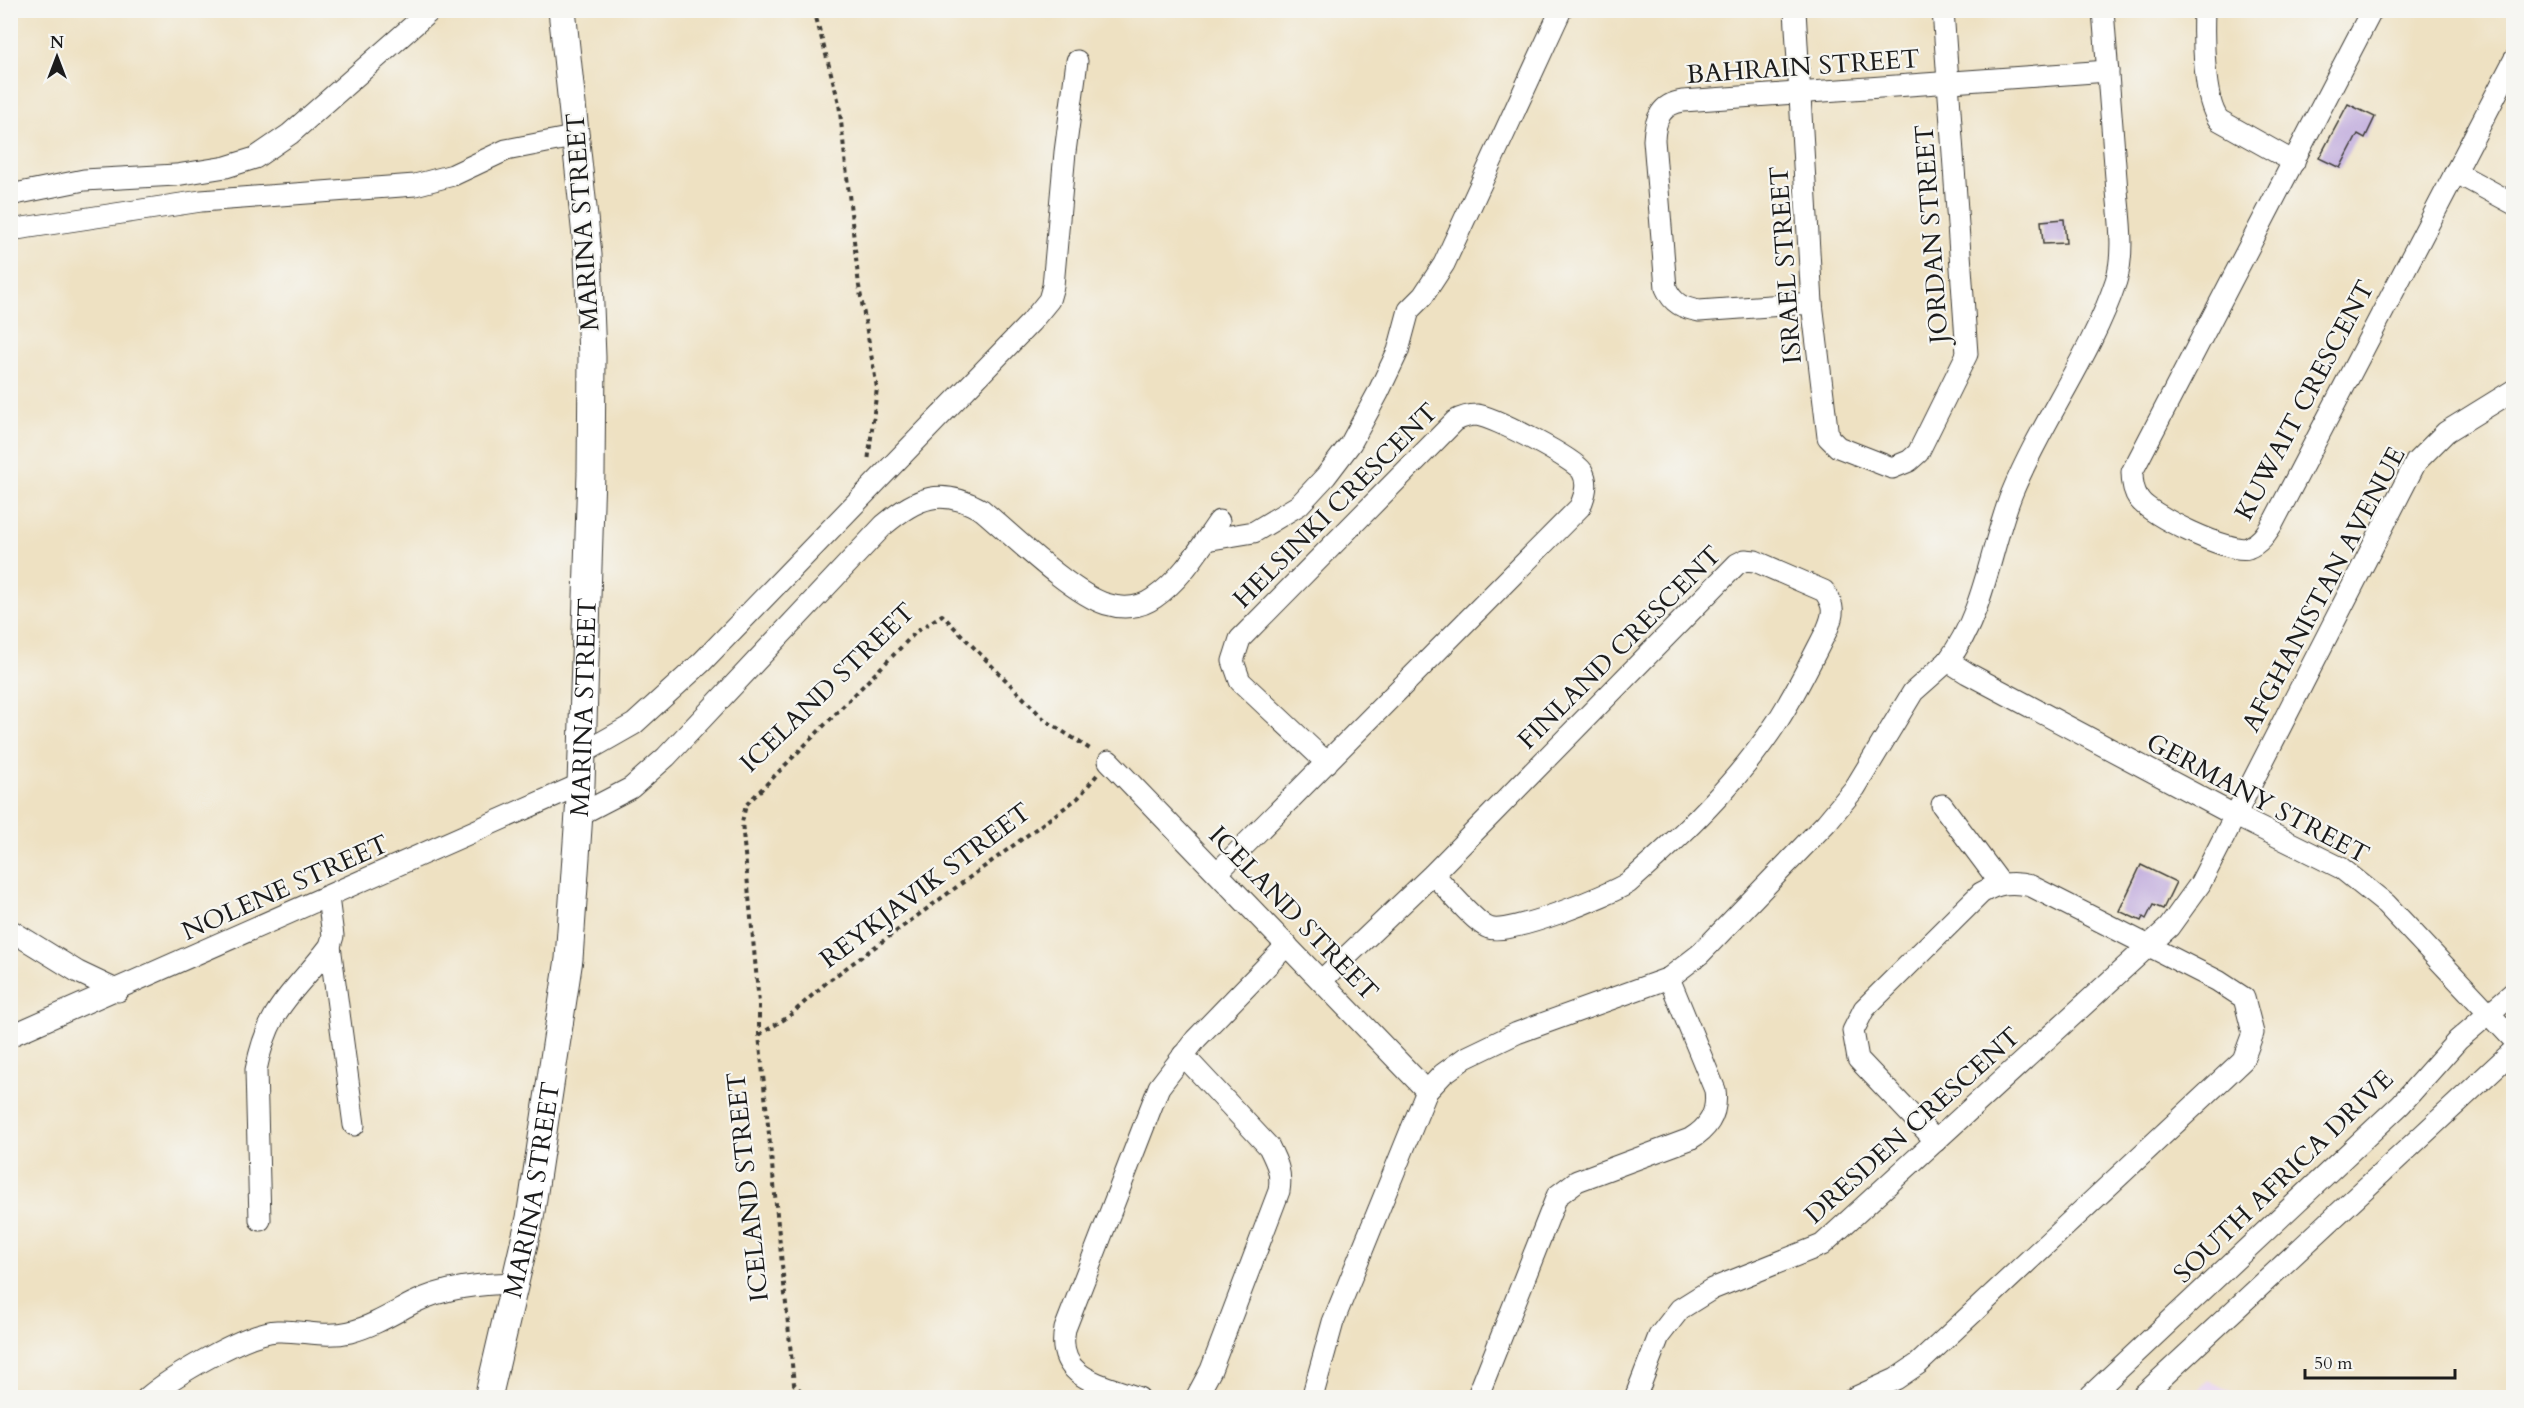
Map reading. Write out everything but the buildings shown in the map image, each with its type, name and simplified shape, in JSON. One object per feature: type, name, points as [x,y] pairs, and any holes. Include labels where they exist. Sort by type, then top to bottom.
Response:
[{"type":"main road","name":"MARINA STREET","points":[[488,1398],[530,1218],[569,959],[583,753],[592,357],[588,255],[565,11]]},
{"type":"street","points":[[10,195],[84,180],[176,176],[226,167],[255,158],[290,134],[431,10]]},
{"type":"street","points":[[1206,540],[1254,532],[1299,505],[1351,443],[1398,351],[1409,310],[1423,296],[1444,264],[1561,10]]},
{"type":"street","name":"ISRAEL STREET","points":[[1795,10],[1812,303],[1828,437],[1838,447],[1876,464],[1898,467]]},
{"type":"street","name":"JORDAN STREET","points":[[1898,467],[1918,453],[1967,354],[1943,10]]},
{"type":"street","points":[[1312,1398],[1333,1322],[1427,1091],[1443,1074],[1465,1058],[1506,1038],[1669,978],[1700,954],[1826,823],[1855,788],[1913,692],[1948,661],[1961,645],[1975,613],[1993,544],[2013,491],[2105,309],[2116,281],[2120,246],[2103,10]]},
{"type":"street","points":[[2204,10],[2209,93],[2214,113],[2233,128],[2294,162]]},
{"type":"street","name":"KUWAIT CRESCENT","points":[[2372,10],[2132,472],[2132,482],[2139,501],[2153,511],[2223,546],[2239,549],[2258,543],[2274,521],[2514,60]]},
{"type":"street","points":[[583,753],[634,724],[685,677],[1031,322],[1049,300],[1057,267],[1065,152],[1077,61]]},
{"type":"street","name":"BAHRAIN STREET","points":[[1812,303],[1699,310],[1676,304],[1666,288],[1654,140],[1657,117],[1668,104],[1683,100],[2108,71]]},
{"type":"street","points":[[10,230],[201,201],[415,185],[453,175],[506,150],[578,136]]},
{"type":"street","points":[[2455,172],[2514,204]]},
{"type":"street","name":"AFGHANISTAN AVENUE","points":[[2234,815],[2416,462],[2446,432],[2514,390]]},
{"type":"street","name":"HELSINKI CRESCENT","points":[[1218,872],[1327,763],[1580,507],[1586,487],[1585,478],[1576,464],[1488,418],[1465,415],[1455,421],[1240,639],[1233,661],[1240,681],[1327,763]]},
{"type":"street","points":[[579,815],[631,788],[666,757],[884,525],[915,503],[945,497],[969,503],[982,510],[1059,575],[1092,598],[1119,607],[1137,606],[1154,598],[1178,578],[1219,521]]},
{"type":"street","name":"FINLAND CRESCENT","points":[[1322,980],[1433,873],[1737,564],[1745,560],[1755,561],[1824,591],[1829,598],[1834,615],[1800,684],[1772,730],[1713,800],[1628,883],[1612,893],[1529,923],[1495,930],[1482,924],[1433,873]]},
{"type":"street","name":"GERMANY STREET","points":[[1948,661],[1967,674],[2234,815],[2341,868],[2386,904],[2514,1040]]},
{"type":"street","name":"ICELAND STREET","points":[[1109,761],[1427,1091]]},
{"type":"street","name":"NOLENE STREET","points":[[10,1036],[118,991],[581,784]]},
{"type":"street","points":[[1942,805],[2001,884]]},
{"type":"street","name":"DRESDEN CRESCENT","points":[[1635,1398],[1659,1336],[1680,1309],[1712,1289],[1822,1245],[2169,927],[2187,904],[2234,815]]},
{"type":"street","points":[[1854,1398],[1896,1379],[1918,1364],[2243,1060],[2253,1034],[2244,998],[2235,990],[2031,886],[2001,884],[1981,893],[1864,1009],[1853,1031],[1858,1059],[1936,1141]]},
{"type":"street","points":[[260,1220],[256,1070],[260,1050],[268,1027],[280,1004],[330,946],[333,936],[328,897]]},
{"type":"street","points":[[10,930],[78,972],[118,991]]},
{"type":"street","points":[[1139,1398],[1080,1376],[1068,1364],[1062,1341],[1065,1329],[1159,1087],[1183,1055],[1287,945]]},
{"type":"street","points":[[330,946],[354,1125]]},
{"type":"street","points":[[1477,1398],[1557,1196],[1577,1181],[1690,1139],[1704,1131],[1711,1121],[1715,1108],[1715,1090],[1669,978]]},
{"type":"street","name":"SOUTH AFRICA DRIVE","points":[[2088,1398],[2401,1104],[2458,1040],[2514,992]]},
{"type":"street","points":[[2140,1398],[2514,1050]]},
{"type":"street","points":[[1183,1055],[1269,1147],[1278,1164],[1281,1177],[1279,1191],[1211,1370],[1196,1398]]},
{"type":"street","points":[[147,1398],[253,1335],[276,1331],[314,1335],[350,1332],[385,1320],[414,1303],[456,1288],[478,1284],[516,1283]]},
{"type":"path","points":[[814,10],[839,103],[859,286],[877,388],[864,493]]},
{"type":"path","name":"ICELAND STREET","points":[[807,1398],[794,1384],[759,1035],[759,1003],[742,822],[746,804],[917,631],[942,615],[1045,720],[1109,761]]},
{"type":"path","name":"REYKJAVIK STREET","points":[[759,1035],[788,1017],[837,975],[1078,798],[1109,761]]},
{"type":"shaded area","points":[[2208,1380],[2242,1397],[2190,1397]]}]
